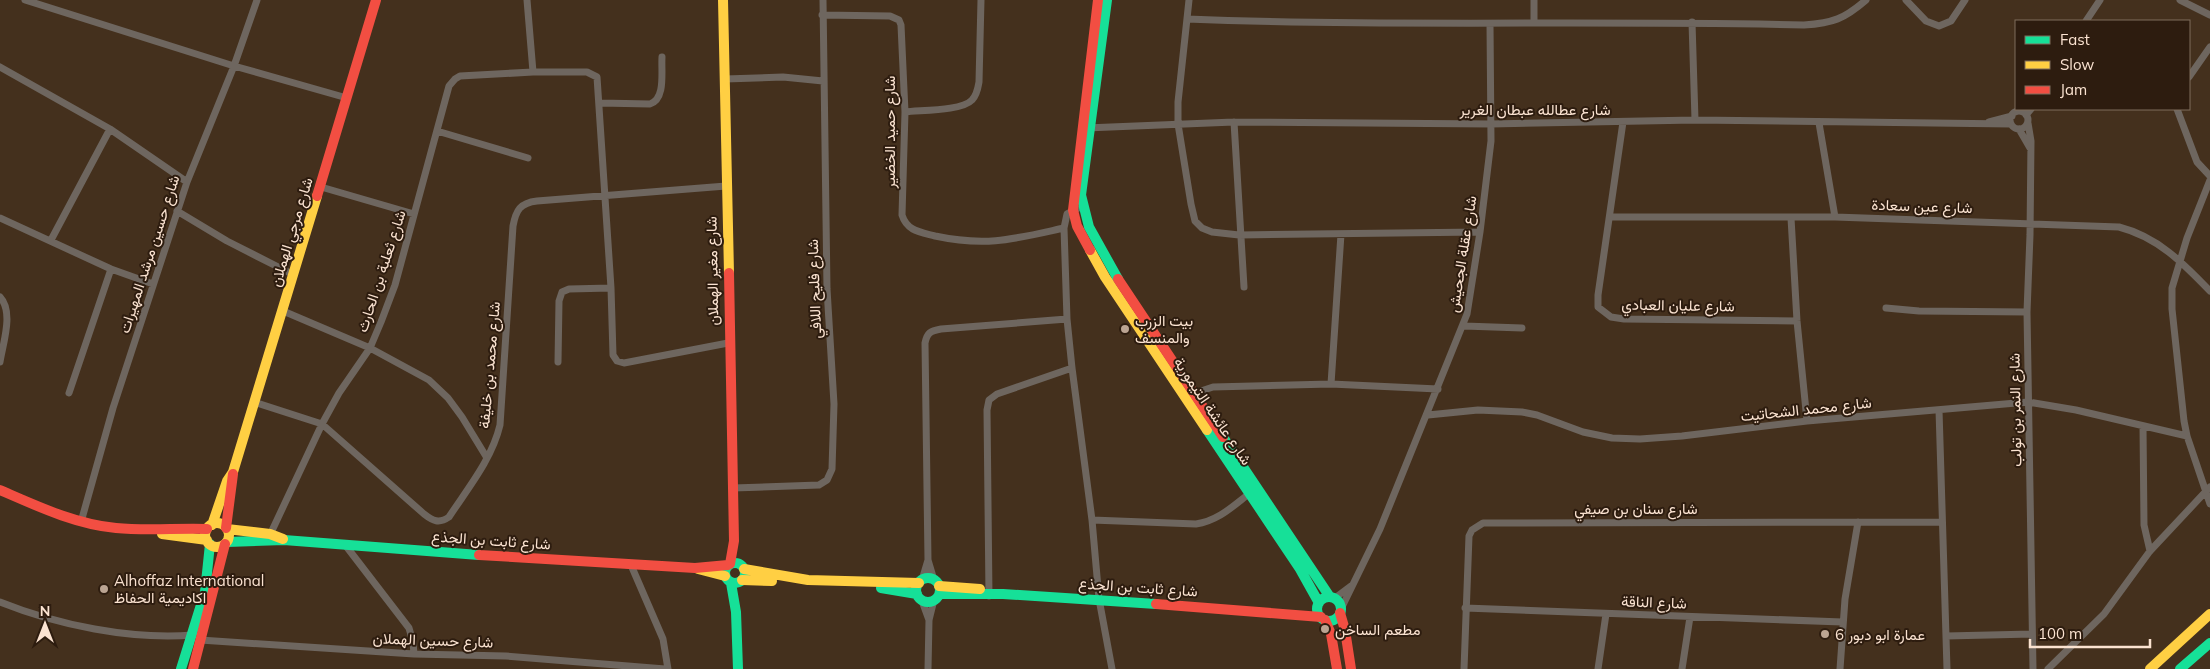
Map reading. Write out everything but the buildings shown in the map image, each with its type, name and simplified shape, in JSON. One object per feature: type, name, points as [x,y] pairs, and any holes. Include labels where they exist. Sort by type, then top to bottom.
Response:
[{"type":"main road","name":"شارع مرجي الهملان","points":[[227,528],[233,472],[321,188],[376,0]]},
{"type":"main road","name":"شارع مغير الهملان","points":[[723,0],[728,343],[734,541],[729,565],[724,572],[735,580]]},
{"type":"main road","name":"شارع عائشة التيمورية","points":[[1098,0],[1085,128],[1081,195],[1078,209],[1081,234],[1105,277],[1300,568],[1331,634],[1337,669]]},
{"type":"main road","name":"شارع عائشة التيمورية","points":[[1085,128],[1107,0]]},
{"type":"main road","name":"شارع عائشة التيمورية","points":[[1078,209],[1115,275],[1333,597]]},
{"type":"main road","name":"شارع مرجي الهملان","points":[[193,669],[196,637],[210,564],[209,535],[226,481],[233,472]]},
{"type":"main road","points":[[0,490],[53,513],[81,522],[113,528],[152,531],[162,528],[209,535],[219,547],[226,543],[229,535],[227,528],[219,524],[209,535]]},
{"type":"main road","name":"شارع ثابت بن الجذع","points":[[227,528],[269,538],[346,546],[695,568],[734,563],[743,567]]},
{"type":"main road","name":"شارع ثابت بن الجذع","points":[[226,543],[269,538]]},
{"type":"main road","name":"شارع مغير الهملان","points":[[734,541],[743,567]]},
{"type":"main road","name":"شارع مرجي الهملان","points":[[181,669],[196,637],[226,543]]},
{"type":"main road","points":[[738,669],[735,580],[745,576],[743,567],[778,577],[881,583],[920,581],[937,590]]},
{"type":"main road","name":"شارع ثابت بن الجذع","points":[[695,568],[735,580],[862,586],[920,597],[937,590],[1099,599],[1272,612],[1320,612]]},
{"type":"main road","points":[[920,581],[920,597]]},
{"type":"main road","points":[[1341,611],[1334,620],[1320,612],[1322,600],[1333,597],[1338,601],[1341,611],[1347,637],[1351,669]]},
{"type":"main road","points":[[2150,669],[2210,614]]},
{"type":"main road","points":[[2180,669],[2206,652],[2210,642]]},
{"type":"street","points":[[25,0],[234,66],[347,98]]},
{"type":"street","name":"شارع حسين مرشد المهيرات","points":[[81,522],[113,408],[177,211],[234,66],[257,0]]},
{"type":"street","points":[[527,0],[533,72],[591,73],[599,80],[613,355],[617,361],[624,363],[728,343]]},
{"type":"street","name":"شارع فليح اللافي","points":[[733,488],[819,485],[830,475],[834,404],[827,289],[823,0]]},
{"type":"street","points":[[905,112],[956,107],[972,100],[976,94],[979,82],[982,0]]},
{"type":"street","points":[[1189,0],[1178,94],[1178,124],[1195,221],[1202,228],[1212,232],[1239,235],[1480,232]]},
{"type":"street","points":[[1534,0],[1534,22]]},
{"type":"street","points":[[1187,19],[1490,24],[1534,22],[1824,23],[1838,20],[1850,14],[1866,0]]},
{"type":"street","points":[[1906,0],[1926,21],[1939,26],[1950,21],[1965,0]]},
{"type":"street","points":[[2087,20],[2100,0]]},
{"type":"street","points":[[2180,0],[2210,15]]},
{"type":"street","name":"شارع حميد الخضير","points":[[822,15],[890,16],[899,20],[901,25],[905,112],[902,215],[907,226],[914,230],[959,241],[999,242],[1064,228]]},
{"type":"street","points":[[1692,22],[1695,120]]},
{"type":"street","name":"شارع عقلة الجحيش","points":[[1341,611],[1380,529],[1464,326],[1470,300],[1480,232],[1491,141],[1490,24]]},
{"type":"street","points":[[2190,76],[2210,47]]},
{"type":"street","points":[[600,103],[655,103],[660,94],[662,57]]},
{"type":"street","points":[[0,67],[110,129],[187,182]]},
{"type":"street","name":"شارع ثعلبة بن الحارث","points":[[269,538],[322,424],[339,393],[370,348],[395,285],[450,86],[455,79],[466,75],[533,72]]},
{"type":"street","points":[[725,79],[783,77],[823,81]]},
{"type":"street","points":[[2177,110],[2197,162],[2210,176]]},
{"type":"street","name":"شارع عطالله عبطان الغرير","points":[[1085,128],[1234,122],[1491,124],[1695,120],[1819,123],[1989,122],[2025,111]]},
{"type":"street","name":"شارع النمر بن تولب","points":[[2025,111],[2031,134],[2031,224],[2027,312],[2033,669]]},
{"type":"street","points":[[2012,116],[2011,124],[2019,129],[2028,123]]},
{"type":"street","points":[[1234,122],[1239,235],[1244,286]]},
{"type":"street","name":"شارع عليان العبادي","points":[[1623,122],[1598,307],[1612,318],[1797,321]]},
{"type":"street","name":"شارع عطالله عبطان الغرير","points":[[1989,122],[1998,125],[2011,124]]},
{"type":"street","points":[[1819,123],[1834,217]]},
{"type":"street","points":[[51,240],[110,129]]},
{"type":"street","name":"شارع النمر بن تولب","points":[[2019,129],[2031,150]]},
{"type":"street","points":[[437,131],[528,158]]},
{"type":"street","points":[[2210,180],[2173,279],[2171,298],[2187,436],[2207,489],[2210,504]]},
{"type":"street","name":"شارع محمد بن خليفة","points":[[254,402],[322,424],[432,521],[443,521],[448,517],[488,458],[500,425],[513,226],[520,207],[526,202],[726,186]]},
{"type":"street","points":[[321,188],[414,214]]},
{"type":"street","points":[[1078,209],[1067,214],[1064,228],[1067,319],[1092,520],[1099,599],[1112,669]]},
{"type":"street","points":[[177,211],[226,241],[294,275]]},
{"type":"street","name":"شارع عين سعادة","points":[[1611,217],[1834,217],[2119,227],[2146,237],[2180,259],[2210,291]]},
{"type":"street","points":[[0,218],[111,269],[153,284]]},
{"type":"street","points":[[1791,218],[1797,321],[1806,421]]},
{"type":"street","points":[[1331,384],[1341,234]]},
{"type":"street","points":[[69,393],[111,269]]},
{"type":"street","points":[[558,362],[558,301],[562,292],[569,289],[611,288]]},
{"type":"street","points":[[0,297],[7,314],[0,362]]},
{"type":"street","points":[[1886,308],[2027,312]]},
{"type":"street","points":[[282,311],[370,348],[419,374],[435,386],[462,417],[488,458]]},
{"type":"street","points":[[928,669],[930,620],[937,590],[928,560],[926,336],[930,331],[940,329],[1067,319]]},
{"type":"street","points":[[1464,326],[1522,328]]},
{"type":"street","points":[[989,593],[987,410],[990,400],[997,394],[1072,368]]},
{"type":"street","points":[[1195,393],[1212,387],[1331,384],[1438,389]]},
{"type":"street","name":"شارع محمد الشحاتيت","points":[[1428,415],[1478,410],[1522,412],[1537,415],[1584,432],[1612,438],[1640,439],[1682,436],[1806,421],[2028,402],[2059,406],[2187,436]]},
{"type":"street","points":[[1939,410],[1947,669]]},
{"type":"street","points":[[2143,426],[2144,525],[2150,551]]},
{"type":"street","points":[[2048,669],[2104,614],[2150,551],[2207,489]]},
{"type":"street","points":[[1092,520],[1207,523],[1250,493]]},
{"type":"street","points":[[1840,669],[1842,622],[1858,522]]},
{"type":"street","name":"شارع سنان بن صيفي","points":[[1464,669],[1469,536],[1472,530],[1483,523],[1941,522]]},
{"type":"street","points":[[346,546],[409,628],[414,654]]},
{"type":"street","points":[[920,581],[928,560]]},
{"type":"street","points":[[631,564],[663,639],[667,669]]},
{"type":"street","points":[[1333,597],[1354,585]]},
{"type":"street","points":[[920,597],[930,620]]},
{"type":"street","name":"شارع حسين الهملان","points":[[0,602],[17,609],[85,627],[155,636],[196,637],[414,654],[506,656],[607,666],[667,669]]},
{"type":"street","name":"شارع الناقة","points":[[1465,608],[1842,622]]},
{"type":"street","points":[[1598,669],[1606,614]]},
{"type":"street","points":[[1682,669],[1690,617]]},
{"type":"street","points":[[1946,636],[2032,634]]},
{"type":"traffic: fast","points":[[1107,0],[1081,195],[1089,227],[1118,279]]},
{"type":"traffic: fast","points":[[1207,430],[1300,569],[1319,603]]},
{"type":"traffic: fast","points":[[1223,437],[1330,597]]},
{"type":"traffic: fast","points":[[227,542],[284,540],[479,555]]},
{"type":"traffic: fast","points":[[181,669],[205,592],[210,544]]},
{"type":"traffic: fast","points":[[735,563],[742,566],[745,573],[742,580],[735,583],[728,580],[725,573],[728,566],[735,563]]},
{"type":"traffic: fast","points":[[928,578],[933,579],[939,585],[940,590],[939,595],[933,601],[928,602],[923,601],[917,595],[916,590],[917,585],[923,579],[928,578]]},
{"type":"traffic: fast","points":[[731,583],[736,612],[738,669]]},
{"type":"traffic: fast","points":[[881,588],[917,594]]},
{"type":"traffic: fast","points":[[940,594],[1003,594],[1156,604]]},
{"type":"traffic: fast","points":[[1329,597],[1334,598],[1340,604],[1341,609],[1340,614],[1334,620],[1329,621],[1324,620],[1318,614],[1317,609],[1318,604],[1324,598],[1329,597]]},
{"type":"traffic: fast","points":[[2180,669],[2210,643]]},
{"type":"traffic: slow","points":[[723,0],[729,273]]},
{"type":"traffic: slow","points":[[212,525],[227,481],[233,472],[317,196]]},
{"type":"traffic: slow","points":[[1090,250],[1105,277],[1207,430]]},
{"type":"traffic: slow","points":[[217,523],[225,527],[229,535],[225,543],[217,547],[209,543],[205,535],[209,527],[217,523]]},
{"type":"traffic: slow","points":[[227,529],[270,534],[283,539]]},
{"type":"traffic: slow","points":[[162,534],[207,540]]},
{"type":"traffic: slow","points":[[698,569],[725,576]]},
{"type":"traffic: slow","points":[[744,569],[808,580],[919,583]]},
{"type":"traffic: slow","points":[[742,580],[772,581]]},
{"type":"traffic: slow","points":[[939,586],[980,589]]},
{"type":"traffic: slow","points":[[2150,669],[2210,614]]},
{"type":"traffic: jam","points":[[317,196],[376,0]]},
{"type":"traffic: jam","points":[[1090,250],[1077,226],[1073,210],[1098,0]]},
{"type":"traffic: jam","points":[[729,273],[734,541],[730,564]]},
{"type":"traffic: jam","points":[[1118,279],[1223,437]]},
{"type":"traffic: jam","points":[[226,528],[233,474]]},
{"type":"traffic: jam","points":[[0,490],[56,514],[101,526],[139,529],[207,529]]},
{"type":"traffic: jam","points":[[193,669],[225,544]]},
{"type":"traffic: jam","points":[[479,555],[695,568],[728,565]]},
{"type":"traffic: jam","points":[[1156,604],[1321,617]]},
{"type":"traffic: jam","points":[[1340,613],[1345,630],[1351,669]]},
{"type":"traffic: jam","points":[[1325,620],[1331,634],[1337,669]]},
{"type":"place","name":"بيت الزرب والمنسف","points":[[1125,329]]},
{"type":"place","name":"Alhoffaz International اكاديمية الحفاظ","points":[[104,589]]},
{"type":"place","name":"مطعم الساخن","points":[[1325,629]]},
{"type":"place","name":"عمارة ابو دبور 6","points":[[1825,634]]}]
